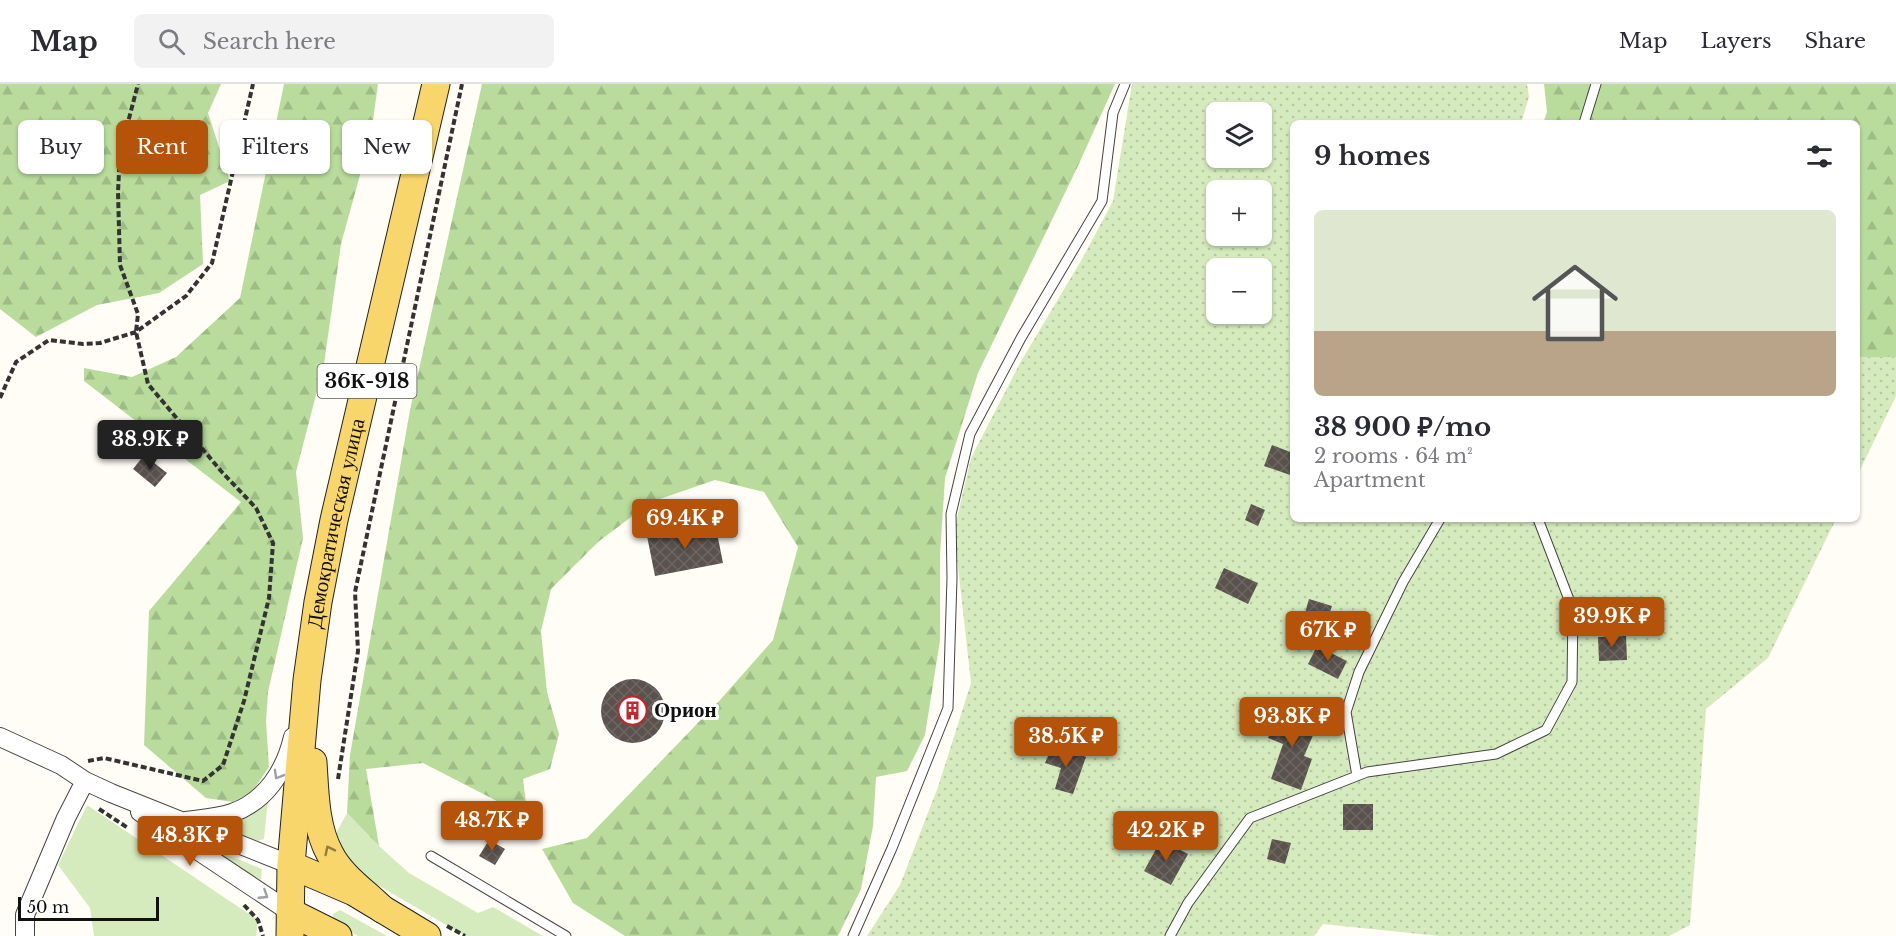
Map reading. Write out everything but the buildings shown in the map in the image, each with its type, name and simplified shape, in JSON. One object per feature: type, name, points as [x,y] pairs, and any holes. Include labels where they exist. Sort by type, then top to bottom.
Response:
[{"type":"main road","name":"Демократическая улица","points":[[290,924],[291,865],[307,680],[334,519],[436,84]]},
{"type":"main road","points":[[307,680],[320,829],[330,855],[347,876],[382,909]]},
{"type":"main road","points":[[291,865],[333,882],[382,909],[433,928]]},
{"type":"main road","points":[[290,924],[338,936]]},
{"type":"street","points":[[185,821],[230,814],[250,805],[270,789],[289,756],[307,680]]},
{"type":"street","points":[[0,737],[61,765],[85,781],[111,793],[291,865]]},
{"type":"street","points":[[25,936],[25,915],[66,819],[85,781]]},
{"type":"street","points":[[111,793],[290,924]]},
{"type":"lane","points":[[853,936],[892,848],[948,708],[952,578],[951,514],[970,434],[1021,338],[1102,201],[1113,113],[1125,84]]},
{"type":"lane","points":[[1585,120],[1596,84]]},
{"type":"lane","points":[[1357,776],[1346,712],[1359,672],[1403,582],[1438,522]]},
{"type":"lane","points":[[1170,936],[1188,903],[1250,818],[1367,772],[1496,754],[1546,730],[1572,682],[1573,610],[1539,522]]},
{"type":"lane","points":[[431,856],[566,936]]},
{"type":"path","points":[[61,765],[104,758],[203,781],[223,765],[244,701],[269,598],[273,543],[256,508],[221,471],[148,384],[136,332],[138,314],[120,265],[118,192],[120,153],[138,84]]},
{"type":"path","points":[[0,398],[16,362],[49,340],[83,344],[100,343],[136,332],[186,296],[212,263],[253,84]]},
{"type":"path","points":[[338,781],[358,651],[356,592],[462,84]]},
{"type":"path","points":[[433,928],[465,936]]},
{"type":"green space","points":[[0,84],[221,84],[208,113],[220,150],[220,174],[228,174],[230,181],[200,195],[203,264],[159,293],[97,305],[36,337],[0,309]]},
{"type":"green space","points":[[284,84],[378,84],[373,120],[342,120],[342,174],[360,174],[341,244],[324,364],[296,472],[303,538],[268,692],[266,721],[269,767],[252,792],[233,802],[206,798],[144,745],[149,611],[241,502],[84,381],[84,368],[132,377],[176,357],[240,298],[265,174],[330,174],[330,120],[277,120]]},
{"type":"green space","points":[[482,84],[1115,84],[978,373],[945,478],[940,555],[940,640],[925,735],[907,771],[876,777],[873,826],[861,889],[838,936],[625,936],[573,903],[542,849],[587,838],[720,700],[773,640],[798,547],[764,492],[715,480],[651,502],[598,542],[551,589],[541,631],[547,692],[559,734],[550,769],[523,779],[526,803],[534,820],[423,763],[366,769],[379,846],[347,813],[350,755],[410,410]]},
{"type":"green space","points":[[1132,84],[1527,84],[1529,97],[1522,120],[1290,120],[1290,522],[1835,522],[1768,658],[1706,709],[1690,925],[1669,936],[1439,936],[1323,924],[1314,936],[867,936],[900,885],[938,787],[971,683],[954,531],[971,458],[1020,363],[1082,259],[1113,201]]},
{"type":"green space","points":[[1544,84],[1896,84],[1896,359],[1860,363],[1860,120],[1544,120],[1547,112]]},
{"type":"green space","points":[[1860,357],[1896,357],[1896,396],[1860,470]]},
{"type":"green space","points":[[268,798],[264,839],[258,841],[220,828],[249,815]]},
{"type":"green space","points":[[87,805],[258,920],[256,936],[94,936],[90,908],[58,865]]},
{"type":"green space","points":[[347,813],[409,873],[478,913],[493,907],[543,936],[465,936],[359,874],[341,860],[335,835]]},
{"type":"green space","points":[[194,842],[262,869],[261,880]]},
{"type":"green space","points":[[340,910],[387,936],[358,936],[334,922],[333,914]]},
{"type":"place","name":"Орион","points":[[633,710]]}]
